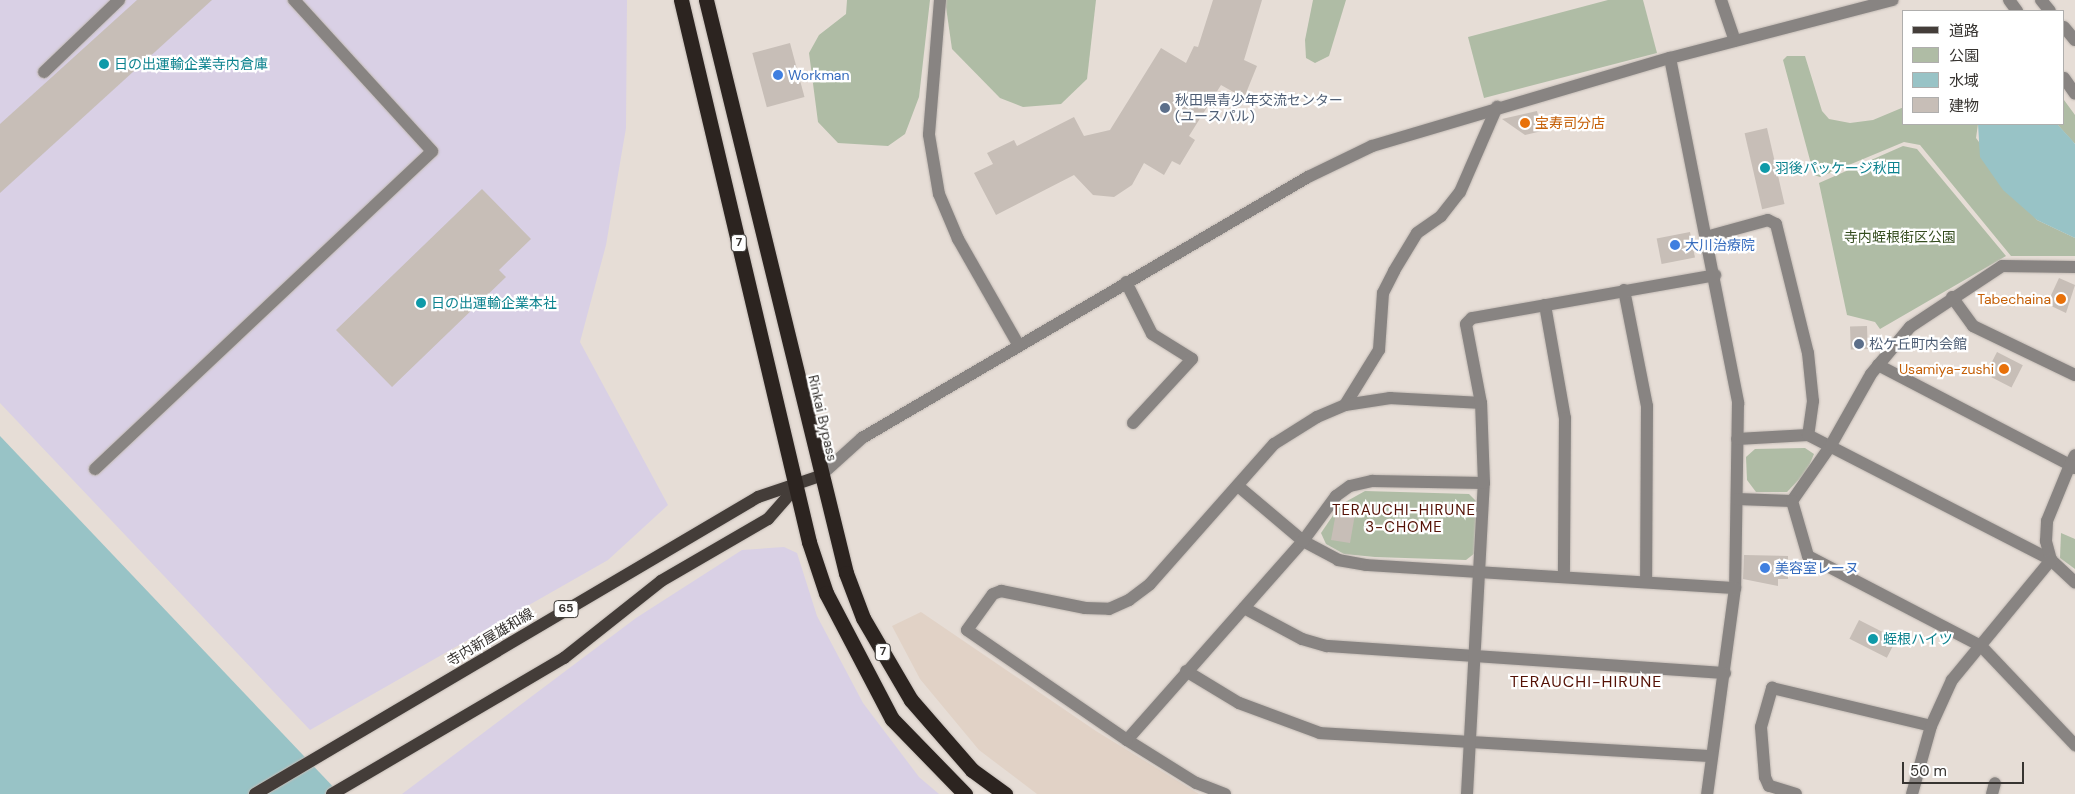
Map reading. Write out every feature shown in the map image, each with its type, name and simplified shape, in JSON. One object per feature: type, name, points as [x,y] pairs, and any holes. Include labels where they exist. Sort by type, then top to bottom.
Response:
[{"type":"highway","name":"7","points":[[681,0],[797,486],[826,593],[859,660],[892,719],[965,794]]},
{"type":"highway","name":"Rinkai Bypass","points":[[706,0],[747,158],[820,476],[846,574],[864,618],[911,700],[972,770],[1005,794]]},
{"type":"main road","name":"寺内新屋雄和線","points":[[255,794],[758,497],[797,486],[820,476]]},
{"type":"main road","name":"寺内新屋雄和線","points":[[332,794],[564,658],[655,586],[768,519],[797,486]]},
{"type":"street","points":[[44,72],[119,0]]},
{"type":"street","points":[[95,469],[432,151],[294,0]]},
{"type":"street","points":[[940,0],[929,127],[940,194],[958,239],[1019,346]]},
{"type":"street","points":[[1721,0],[1735,41]]},
{"type":"street","points":[[820,476],[862,438],[1308,177],[1372,146],[1497,107],[1670,58],[1893,0]]},
{"type":"street","points":[[2065,28],[2075,40]]},
{"type":"street","points":[[1670,58],[1715,275],[1738,403],[1735,588],[1725,673],[1711,756],[1707,794]]},
{"type":"street","points":[[2065,79],[2075,94]]},
{"type":"street","points":[[1345,405],[1379,350],[1383,293],[1394,271],[1417,233],[1441,216],[1460,192],[1497,107]]},
{"type":"street","points":[[1706,237],[1768,220],[1776,224],[1808,353],[1813,401],[1808,435]]},
{"type":"street","points":[[1792,501],[1831,446],[1878,365],[1910,327],[1952,297],[2002,266],[2075,267]]},
{"type":"street","points":[[1467,794],[1481,570],[1484,483],[1482,403],[1466,324],[1472,318],[1715,275]]},
{"type":"street","points":[[1126,282],[1152,334],[1192,359],[1133,423]]},
{"type":"street","points":[[1624,290],[1647,406],[1646,582]]},
{"type":"street","points":[[1952,297],[1973,326],[2075,375]]},
{"type":"street","points":[[1545,305],[1565,418],[1564,577]]},
{"type":"street","points":[[1878,365],[2074,463],[2047,521],[2046,541],[2051,560]]},
{"type":"street","points":[[1225,794],[1196,783],[1128,740],[967,630],[993,594],[1001,591],[1085,608],[1109,609],[1129,600],[1150,584],[1274,444],[1317,417],[1345,405],[1390,398],[1482,403]]},
{"type":"street","points":[[1737,439],[1808,435],[2051,560],[2075,582]]},
{"type":"street","points":[[1128,740],[1186,671],[1303,541],[1336,496],[1350,486],[1372,481],[1484,483]]},
{"type":"street","points":[[1238,486],[1303,541],[1338,560],[1366,565],[1481,570],[1735,588]]},
{"type":"street","points":[[1737,499],[1792,501]]},
{"type":"street","points":[[1792,501],[1808,556],[1981,646],[2075,746]]},
{"type":"street","points":[[1912,794],[1931,726],[1952,680],[2051,560]]},
{"type":"street","points":[[1244,608],[1302,639],[1327,646],[1725,673]]},
{"type":"street","points":[[1186,671],[1239,703],[1320,733],[1711,756]]},
{"type":"street","points":[[1796,794],[1769,786],[1765,777],[1761,727],[1772,688],[1931,726]]},
{"type":"shaded area","points":[[0,0],[627,0],[626,128],[606,245],[580,342],[668,505],[608,560],[310,730],[0,403]]},
{"type":"shaded area","points":[[784,547],[797,553],[817,616],[863,703],[919,777],[939,794],[402,794],[636,618],[742,550]]},
{"type":"shaded area","points":[[921,612],[1096,731],[1199,794],[1037,794],[979,750],[920,679],[892,626]]},
{"type":"green space","points":[[847,0],[930,0],[919,97],[905,134],[888,146],[838,143],[818,122],[809,53],[819,35],[846,14]]},
{"type":"green space","points":[[945,0],[1096,0],[1087,79],[1061,104],[1023,107],[1000,98],[952,49]]},
{"type":"green space","points":[[1313,0],[1346,0],[1329,56],[1315,63],[1306,58],[1305,40]]},
{"type":"green space","points":[[1608,0],[1643,0],[1657,53],[1484,98],[1468,37]]},
{"type":"green space","points":[[1787,56],[1805,56],[1822,111],[1829,119],[1850,123],[1873,120],[1902,108],[1902,125],[1978,125],[1976,138],[2037,220],[2075,238],[2075,256],[2011,256],[1920,145],[1904,142],[1820,177],[1814,175],[1783,60]]},
{"type":"green space","points":[[2065,101],[2075,115],[2075,144],[2058,125],[2065,125]]},
{"type":"green space","name":"寺内蛭根街区公園","points":[[1903,146],[1917,149],[2006,256],[1880,329],[1875,322],[1847,315],[1819,183]]},
{"type":"green space","points":[[1805,448],[1814,454],[1807,471],[1787,492],[1756,492],[1747,480],[1746,457],[1755,449]]},
{"type":"green space","points":[[1365,491],[1469,494],[1477,502],[1475,553],[1466,560],[1375,557],[1344,554],[1326,544],[1321,533],[1340,505]]},
{"type":"green space","points":[[2061,533],[2075,539],[2075,569],[2060,558]]},
{"type":"water","points":[[1978,125],[2058,125],[2075,144],[2075,238],[2037,220],[2003,190],[1980,157]]},
{"type":"water","points":[[0,436],[340,794],[0,794]]},
{"type":"building","name":"日の出運輸企業寺内倉庫","points":[[137,0],[212,0],[0,193],[0,124]]},
{"type":"building","name":"秋田県青少年交流センター (ユースパル)","points":[[1213,0],[1262,0],[1244,60],[1257,66],[1244,98],[1221,85],[1189,136],[1195,140],[1180,165],[1172,161],[1164,175],[1144,163],[1132,185],[1114,197],[1093,195],[1074,175],[996,215],[974,173],[993,164],[987,153],[1014,140],[1017,146],[1074,117],[1084,136],[1110,130],[1161,48],[1186,63],[1194,46],[1198,47]]},
{"type":"building","name":"Workman","points":[[790,43],[804,97],[767,107],[752,53]]},
{"type":"building","name":"宝寿司分店","points":[[1537,111],[1542,131],[1525,135],[1502,119]]},
{"type":"building","name":"羽後パッケージ秋田","points":[[1767,128],[1785,204],[1762,209],[1745,133]]},
{"type":"building","name":"日の出運輸企業本社","points":[[482,189],[531,239],[499,270],[506,277],[392,387],[336,330]]},
{"type":"building","name":"大川治療院","points":[[1690,232],[1695,258],[1662,264],[1657,238]]},
{"type":"building","name":"Tabechaina","points":[[2059,278],[2075,285],[2066,313],[2047,304]]},
{"type":"building","name":"松ケ丘町内会館","points":[[1867,326],[1868,349],[1851,350],[1850,327]]},
{"type":"building","name":"Usamiya-zushi","points":[[1997,352],[2023,365],[2011,387],[1986,374]]},
{"type":"building","points":[[1336,513],[1355,514],[1350,543],[1331,540]]},
{"type":"building","name":"美容室レーヌ","points":[[1744,555],[1788,556],[1788,579],[1778,579],[1778,586],[1743,579]]},
{"type":"building","name":"蛭根ハイツ","points":[[1859,620],[1896,639],[1887,658],[1849,639]]},
{"type":"place","name":"日の出運輸企業寺内倉庫","points":[[104,64]]},
{"type":"place","name":"Workman","points":[[778,75]]},
{"type":"place","name":"秋田県青少年交流センター (ユースパル)","points":[[1165,108]]},
{"type":"place","name":"宝寿司分店","points":[[1525,123]]},
{"type":"place","name":"羽後パッケージ秋田","points":[[1765,168]]},
{"type":"place","name":"大川治療院","points":[[1675,245]]},
{"type":"place","name":"Tabechaina","points":[[2061,299]]},
{"type":"place","name":"日の出運輸企業本社","points":[[421,303]]},
{"type":"place","name":"松ケ丘町内会館","points":[[1859,344]]},
{"type":"place","name":"Usamiya-zushi","points":[[2004,369]]},
{"type":"place","name":"美容室レーヌ","points":[[1765,568]]},
{"type":"place","name":"蛭根ハイツ","points":[[1873,639]]},
{"type":"district","name":"TERAUCHI-HIRUNE 3-CHOME","points":[[1404,518]]},
{"type":"district","name":"TERAUCHI-HIRUNE","points":[[1586,682]]}]
